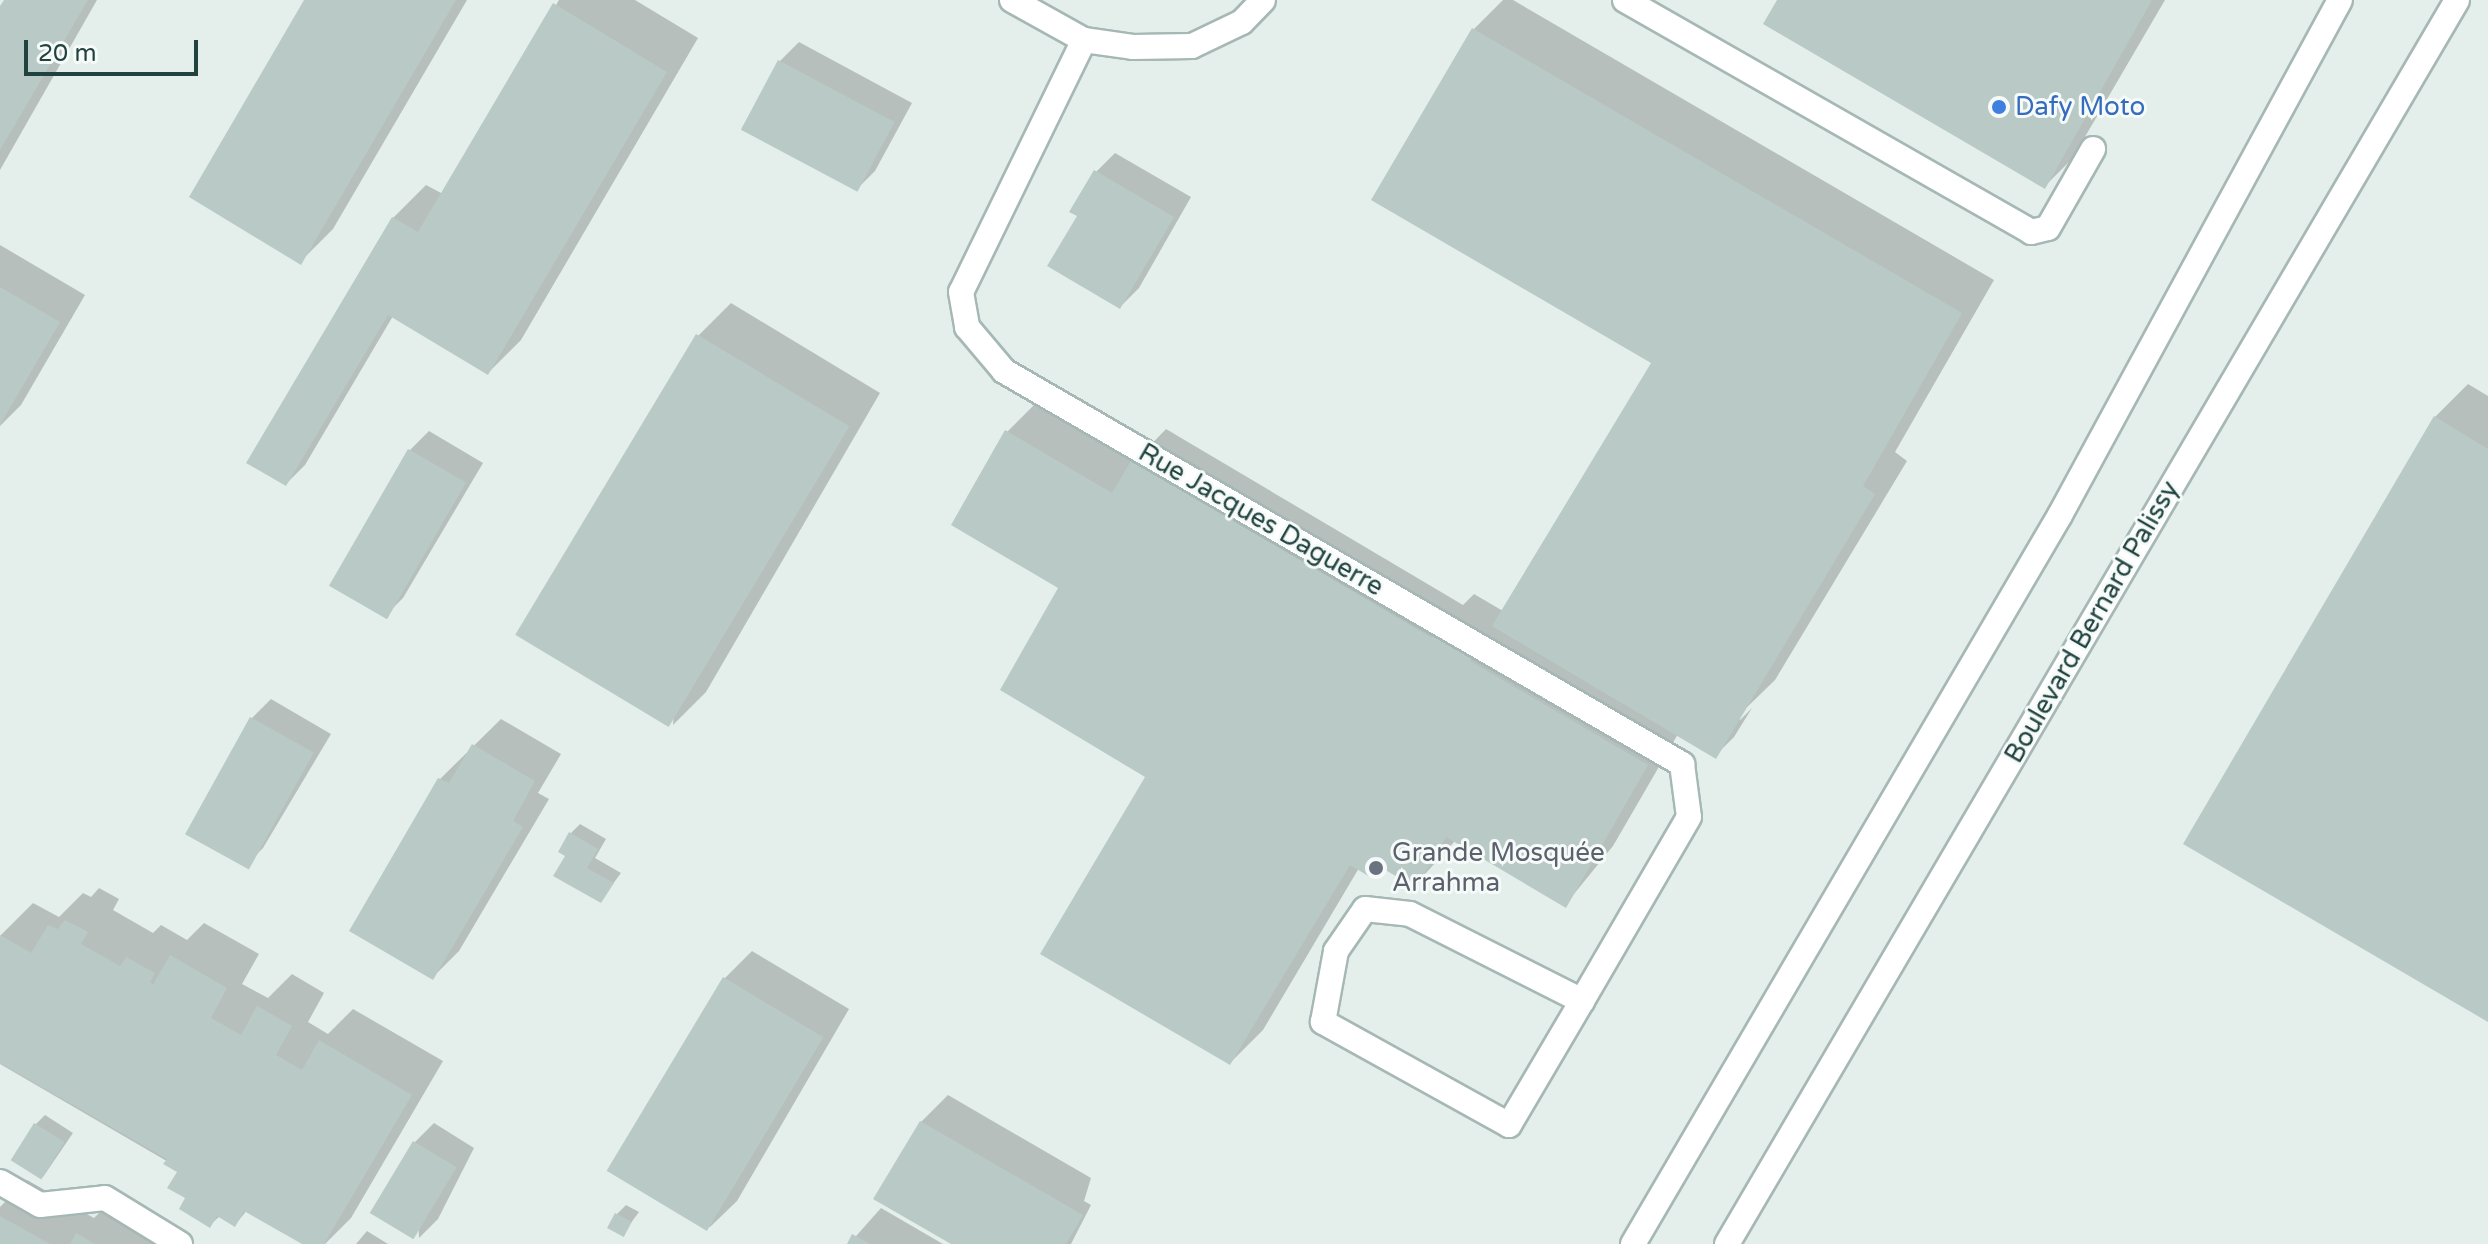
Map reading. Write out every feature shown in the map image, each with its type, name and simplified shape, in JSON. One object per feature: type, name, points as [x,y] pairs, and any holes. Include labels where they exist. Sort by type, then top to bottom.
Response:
[{"type":"main road","points":[[1012,0],[1084,40],[1133,47],[1192,46],[1242,22],[1263,0]]},
{"type":"main road","points":[[1625,0],[2031,232],[2048,228],[2093,149]]},
{"type":"main road","points":[[1633,1244],[2060,515],[2340,0]]},
{"type":"main road","name":"Boulevard Bernard Palissy","points":[[1727,1244],[2457,0]]},
{"type":"main road","name":"Rue Jacques Daguerre","points":[[1084,40],[961,292],[967,327],[1004,371],[1682,764],[1689,817],[1582,1001],[1509,1125],[1323,1022],[1336,951],[1365,909],[1410,914],[1582,1001]]},
{"type":"main road","points":[[0,1182],[40,1205],[105,1198],[180,1244]]},
{"type":"building","points":[[4,0],[88,0],[0,150],[0,6]]},
{"type":"building","points":[[304,0],[456,0],[301,265],[189,197]]},
{"type":"building","name":"Dafy Moto","points":[[1777,0],[2152,0],[2045,189],[1763,24]]},
{"type":"building","points":[[553,3],[667,72],[488,375],[388,315],[286,486],[246,463],[392,217],[418,232]]},
{"type":"building","points":[[1472,28],[1962,313],[1863,486],[1875,494],[1716,759],[1492,626],[1651,363],[1371,200]]},
{"type":"building","points":[[778,60],[895,122],[857,192],[741,130]]},
{"type":"building","points":[[1094,170],[1174,217],[1120,309],[1047,266],[1077,216],[1069,212]]},
{"type":"building","points":[[0,287],[60,322],[0,425]]},
{"type":"building","points":[[696,334],[849,426],[669,727],[515,635]]},
{"type":"building","points":[[2434,416],[2488,449],[2488,1022],[2183,844]]},
{"type":"building","points":[[1005,430],[1112,493],[1131,461],[1432,638],[1439,626],[1478,649],[1470,661],[1648,765],[1566,908],[1446,837],[1416,888],[1377,865],[1370,877],[1350,865],[1230,1065],[1040,954],[1145,777],[1000,690],[1058,588],[951,525]]},
{"type":"building","points":[[408,449],[466,482],[387,619],[329,586]]},
{"type":"building","points":[[250,717],[314,752],[249,870],[185,834]]},
{"type":"building","points":[[472,744],[535,781],[513,821],[523,827],[433,980],[349,931],[438,778],[449,783]]},
{"type":"building","points":[[569,832],[598,849],[587,868],[614,883],[601,903],[553,876],[565,856],[558,852]]},
{"type":"building","points":[[65,920],[88,932],[81,944],[120,966],[126,957],[155,973],[150,982],[153,985],[170,955],[227,988],[211,1018],[241,1035],[257,1006],[292,1026],[276,1055],[302,1070],[319,1040],[412,1095],[324,1244],[302,1244],[244,1211],[235,1227],[217,1216],[210,1228],[179,1209],[185,1198],[167,1188],[177,1172],[163,1164],[167,1159],[0,1063],[0,935],[31,953],[48,925],[58,929]]},
{"type":"building","points":[[723,977],[823,1037],[707,1231],[607,1171]]},
{"type":"building","points":[[920,1121],[1083,1215],[1066,1244],[951,1244],[873,1199]]},
{"type":"building","points":[[34,1123],[65,1142],[41,1179],[11,1160]]},
{"type":"building","points":[[413,1141],[457,1167],[413,1239],[370,1213]]},
{"type":"building","points":[[615,1213],[632,1222],[624,1237],[607,1228]]},
{"type":"building","points":[[0,1216],[50,1244],[0,1244]]},
{"type":"building","points":[[76,1233],[95,1244],[70,1244]]},
{"type":"building","points":[[852,1234],[870,1244],[847,1244]]},
{"type":"place","name":"Dafy Moto","points":[[1999,107]]},
{"type":"place","name":"Grande Mosquée Arrahma","points":[[1376,868]]}]
